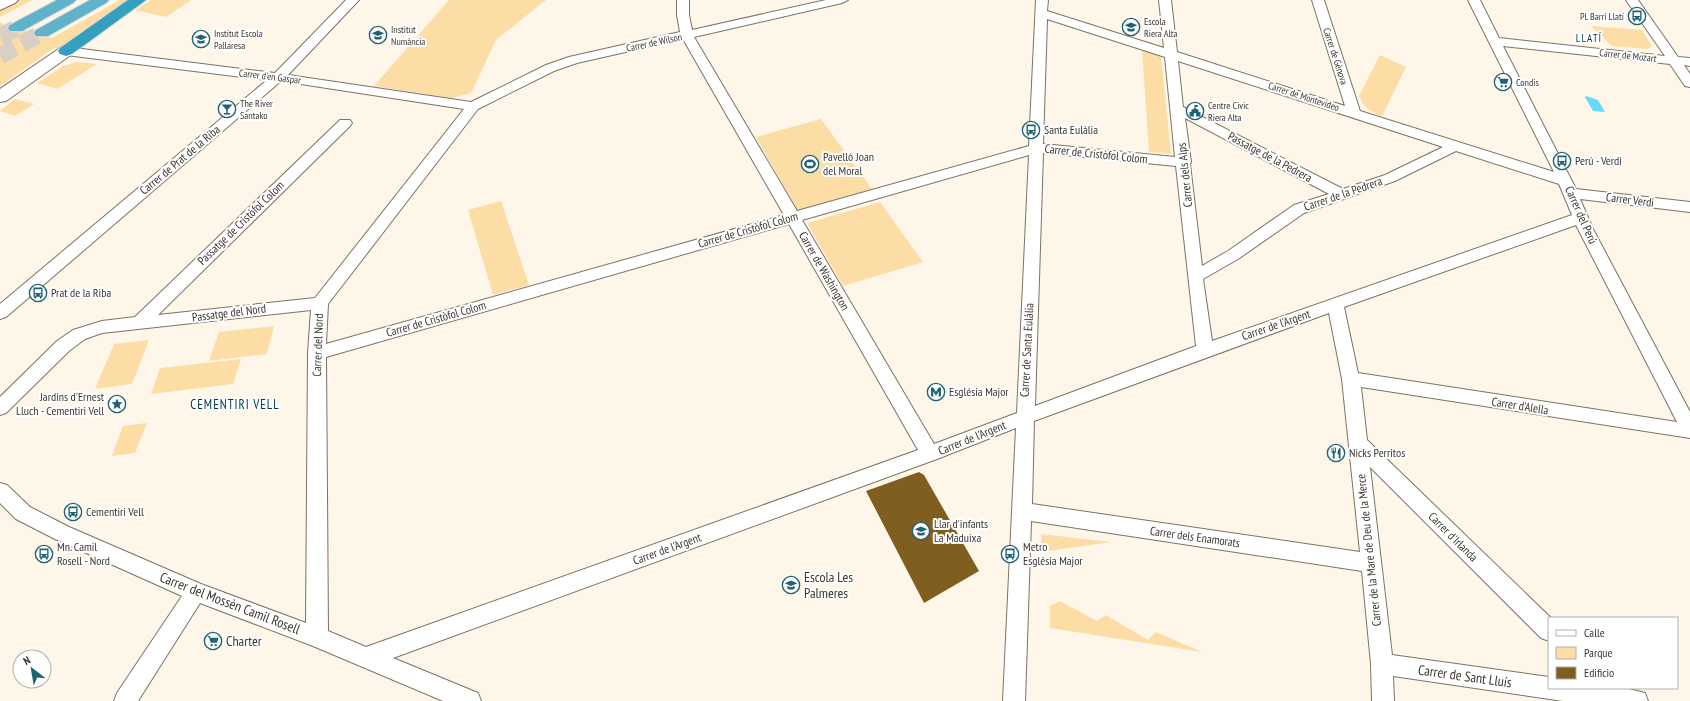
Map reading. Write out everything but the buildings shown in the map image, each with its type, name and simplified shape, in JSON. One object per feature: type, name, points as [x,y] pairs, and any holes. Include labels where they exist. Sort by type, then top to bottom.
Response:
[{"type":"highway","points":[[16,28],[68,0]]},
{"type":"highway","points":[[42,33],[101,0]]},
{"type":"highway","points":[[66,51],[138,0]]},
{"type":"street","points":[[0,5],[10,0]]},
{"type":"street","name":"Carrer de Prat de la Riba","points":[[0,313],[278,76],[353,0]]},
{"type":"street","name":"Carrer de Washington","points":[[683,0],[683,15],[687,35],[794,217],[930,454]]},
{"type":"street","points":[[775,0],[777,14]]},
{"type":"street","name":"Carrer de Wilson","points":[[473,106],[550,68],[574,60],[842,0]]},
{"type":"street","name":"Carrer dels Alps","points":[[1165,0],[1184,162],[1195,277],[1205,350]]},
{"type":"street","name":"Carrer de Gènova","points":[[1318,0],[1354,112]]},
{"type":"street","name":"Carrer del Perú","points":[[1474,0],[1567,187],[1580,218],[1690,430]]},
{"type":"street","points":[[1632,0],[1690,83]]},
{"type":"street","name":"Carrer de Montevideo","points":[[1041,6],[1172,54],[1455,146],[1567,187]]},
{"type":"street","name":"Carrer de Santa Eulália","points":[[1014,701],[1024,417],[1037,148],[1041,6]]},
{"type":"street","name":"Carrer de Mozart","points":[[1494,41],[1690,62]]},
{"type":"street","points":[[0,97],[66,51]]},
{"type":"street","name":"Carrer d'en Gaspar","points":[[66,51],[278,76],[473,106]]},
{"type":"street","name":"Carrer del Nord","points":[[317,637],[317,353],[320,303],[473,106]]},
{"type":"street","name":"Passatge de la Pedrera","points":[[1177,109],[1341,194]]},
{"type":"street","name":"Passatge de Cristòfol Colom","points":[[138,324],[345,123]]},
{"type":"street","name":"Carrer de la Pedrera","points":[[1195,277],[1233,255],[1299,209],[1390,178],[1455,146]]},
{"type":"street","name":"Carrer de Cristòfol Colom","points":[[317,353],[1037,148],[1184,162]]},
{"type":"street","name":"Carrer Verdi","points":[[1567,187],[1690,207]]},
{"type":"street","name":"Carrer de l'Argent","points":[[364,658],[930,454],[1024,417],[1205,350],[1580,218]]},
{"type":"street","name":"Passatge del Nord","points":[[0,408],[63,346],[79,334],[102,328],[320,303]]},
{"type":"street","name":"Carrer de la Mare de Deu de la Merce","points":[[1335,304],[1351,379],[1382,664],[1383,701]]},
{"type":"street","name":"Carrer d'Alella","points":[[1351,379],[1690,430]]},
{"type":"street","name":"Carrer d'Irlanda","points":[[1357,442],[1548,630]]},
{"type":"street","name":"Carrer del Mossèn Camil Rosell","points":[[0,491],[23,513],[35,520],[196,592],[317,637],[364,658],[470,701]]},
{"type":"street","name":"Carrer dels Enamorats","points":[[1021,511],[1370,562]]},
{"type":"street","points":[[125,701],[196,592]]},
{"type":"street","name":"Carrer de Sant Lluís","points":[[1382,664],[1548,688]]},
{"type":"street","name":"Carrer de Sant Lluís","points":[[1558,689],[1620,697]]},
{"type":"green space","points":[[18,0],[33,0],[0,17],[0,9]]},
{"type":"green space","points":[[120,0],[131,0],[79,33],[63,48],[54,48],[0,86],[0,22],[4,25],[52,38]]},
{"type":"green space","points":[[151,0],[191,0],[166,17],[135,10]]},
{"type":"green space","points":[[449,0],[546,0],[496,40],[471,93],[451,98],[374,86]]},
{"type":"green space","points":[[1591,26],[1642,30],[1652,46],[1647,49],[1612,46]]},
{"type":"green space","points":[[1142,50],[1161,55],[1171,154],[1149,152]]},
{"type":"green space","points":[[1380,55],[1406,67],[1382,116],[1368,109],[1359,96]]},
{"type":"green space","points":[[77,62],[97,64],[57,89],[37,83],[63,66]]},
{"type":"green space","points":[[15,99],[34,104],[15,116],[0,111]]},
{"type":"green space","name":"Pavelló Joan del Moral","points":[[821,119],[872,189],[797,210],[756,137]]},
{"type":"green space","points":[[501,201],[529,285],[493,295],[468,210]]},
{"type":"green space","points":[[880,202],[923,262],[843,286],[807,223]]},
{"type":"green space","points":[[274,326],[267,354],[209,361],[219,332]]},
{"type":"green space","points":[[149,340],[132,384],[95,389],[114,344]]},
{"type":"green space","points":[[241,359],[233,384],[151,394],[160,368]]},
{"type":"green space","points":[[147,423],[135,453],[112,456],[123,426]]},
{"type":"green space","points":[[1041,534],[1111,542],[1042,552]]},
{"type":"green space","points":[[1060,601],[1097,621],[1106,615],[1148,640],[1156,632],[1202,652],[1050,628],[1050,606]]},
{"type":"water","points":[[1585,97],[1598,100],[1605,112],[1593,111]]},
{"type":"tunnel","points":[[0,37],[16,28]]},
{"type":"tunnel","points":[[0,56],[42,33]]},
{"type":"place","name":"Pl. Barri Llatí","points":[[1637,16]]},
{"type":"place","name":"Escola Riera Alta","points":[[1131,27]]},
{"type":"place","name":"Institut Numància","points":[[378,35]]},
{"type":"place","name":"Institut Escola Pallaresa","points":[[201,39]]},
{"type":"place","name":"Condis","points":[[1503,82]]},
{"type":"place","name":"The River Santako","points":[[227,109]]},
{"type":"place","name":"Centre Civic Riera Alta","points":[[1195,111]]},
{"type":"place","name":"Santa Eulàlia","points":[[1031,130]]},
{"type":"place","name":"Perú - Verdi","points":[[1562,161]]},
{"type":"place","name":"Pavelló Joan del Moral","points":[[810,164]]},
{"type":"place","name":"Prat de la Riba","points":[[38,293]]},
{"type":"place","name":"Església Major","points":[[936,392]]},
{"type":"place","name":"Jardins d'Ernest Lluch - Cementiri Vell","points":[[117,404]]},
{"type":"place","name":"Nicks Perritos","points":[[1336,453]]},
{"type":"place","name":"Cementiri Vell","points":[[73,512]]},
{"type":"place","name":"Llar d'infants La Maduixa","points":[[921,531]]},
{"type":"place","name":"Mn. Camil Rosell - Nord","points":[[44,554]]},
{"type":"place","name":"Metro Església Major","points":[[1010,554]]},
{"type":"place","name":"Escola Les Palmeres","points":[[791,585]]},
{"type":"place","name":"Charter","points":[[213,641]]},
{"type":"district","name":"LLATÍ","points":[[1589,38]]},
{"type":"district","name":"CEMENTIRI VELL","points":[[235,404]]}]
